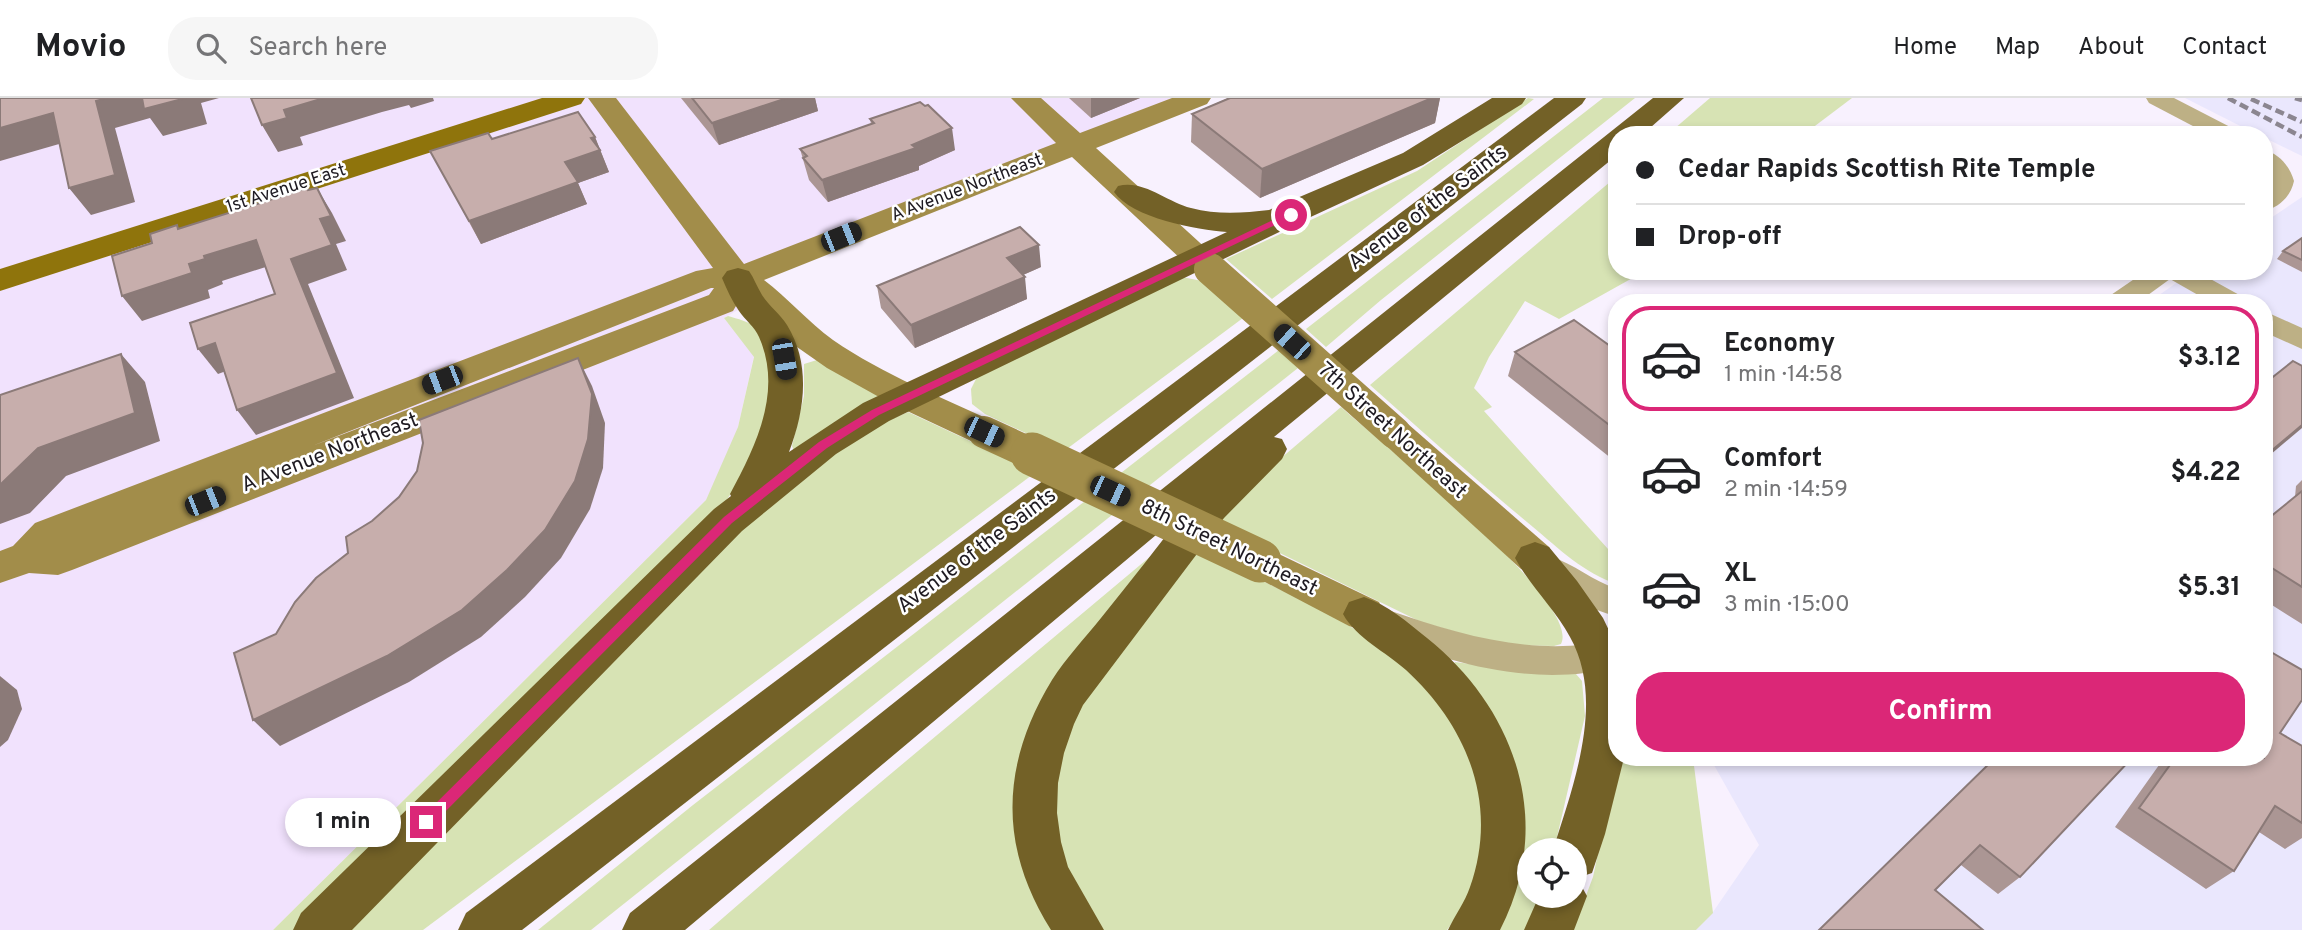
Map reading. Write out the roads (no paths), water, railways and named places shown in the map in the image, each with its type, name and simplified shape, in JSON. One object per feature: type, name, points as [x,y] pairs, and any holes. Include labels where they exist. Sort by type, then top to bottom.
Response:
[{"type":"highway","points":[[728,520],[839,434],[909,397],[1204,263],[1291,215],[1413,159],[1512,98]]},
{"type":"highway","name":"Avenue of the Saints","points":[[483,930],[1572,98]]},
{"type":"highway","points":[[1635,126],[1670,98]]},
{"type":"highway","points":[[660,919],[1608,147]]},
{"type":"highway","points":[[1129,192],[1179,216],[1206,222],[1256,223],[1291,215]]},
{"type":"highway","points":[[317,930],[728,520],[748,495],[771,453],[783,416],[787,373],[776,334],[766,318],[750,303],[738,278]]},
{"type":"highway","points":[[1079,930],[1063,909],[1047,874],[1033,816],[1034,783],[1039,754],[1051,721],[1068,692],[1210,508],[1419,300]]},
{"type":"highway","points":[[1535,558],[1591,636],[1608,655],[1606,716],[1593,795],[1581,838]]},
{"type":"highway","points":[[1364,614],[1409,645],[1433,667],[1475,721],[1492,752],[1502,797],[1503,851],[1497,880],[1486,911],[1473,930]]},
{"type":"highway","points":[[1549,930],[1558,908]]},
{"type":"main road","name":"1st Avenue East","points":[[0,280],[571,98]]},
{"type":"main road","name":"8th Street Northeast","points":[[602,98],[738,278],[758,290],[821,347],[862,373],[909,397],[1260,561],[1364,614]]},
{"type":"main road","name":"7th Street Northeast","points":[[1025,98],[1204,263],[1535,558]]},
{"type":"main road","name":"A Avenue Northeast","points":[[13,562],[58,559],[721,303],[738,278],[1197,98]]},
{"type":"street","points":[[2157,98],[2211,126]]},
{"type":"street","points":[[2273,163],[2292,175],[2273,197]]},
{"type":"street","points":[[2131,294],[2151,280]]},
{"type":"street","points":[[2191,280],[2217,294]]},
{"type":"street","points":[[2273,325],[2302,340]]},
{"type":"street","name":"7th Street Northeast","points":[[1535,558],[1586,592],[1608,600]]},
{"type":"street","name":"8th Street Northeast","points":[[1364,614],[1433,641],[1473,652],[1544,660],[1608,655]]},
{"type":"railway","points":[[2228,98],[2302,137]]},
{"type":"railway","points":[[2295,98],[2302,100]]},
{"type":"railway","points":[[2251,99],[2302,122]]}]
